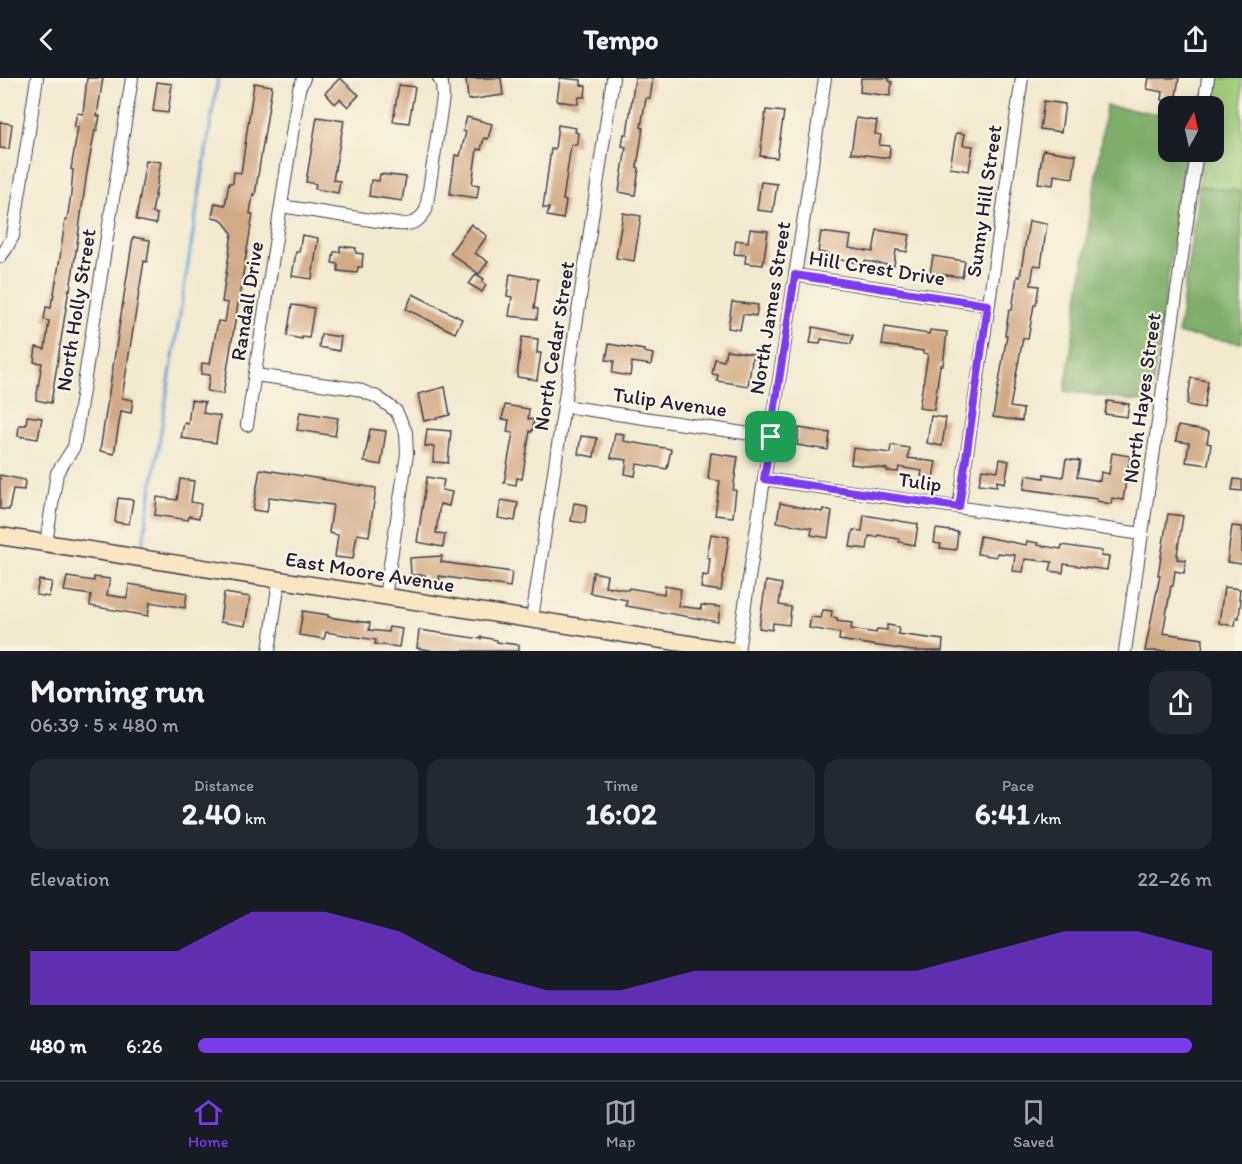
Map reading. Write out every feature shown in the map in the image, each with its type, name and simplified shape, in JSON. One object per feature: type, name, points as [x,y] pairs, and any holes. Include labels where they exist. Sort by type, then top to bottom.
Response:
[{"type":"street","points":[[0,256],[12,236],[37,78]]},
{"type":"street","name":"North Holly Street","points":[[46,543],[57,473],[74,447],[132,78]]},
{"type":"street","name":"Randall Drive","points":[[304,78],[299,89],[255,375],[357,389],[377,397],[396,411],[406,432],[407,454],[386,597]]},
{"type":"street","points":[[281,206],[397,224],[409,224],[420,219],[426,210],[443,97],[439,78]]},
{"type":"street","name":"North Cedar Street","points":[[532,620],[613,78]]},
{"type":"street","name":"North James Street","points":[[738,651],[825,78]]},
{"type":"street","name":"Sunny Hill Street","points":[[959,507],[1022,78]]},
{"type":"street","points":[[1205,96],[1208,78]]},
{"type":"street","name":"North Hayes Street","points":[[1125,651],[1196,162]]},
{"type":"street","name":"Hill Crest Drive","points":[[795,275],[988,305]]},
{"type":"street","points":[[247,425],[255,375]]},
{"type":"street","name":"Tulip Avenue","points":[[564,406],[771,437]]},
{"type":"street","name":"Tulip","points":[[764,479],[1142,534]]},
{"type":"street","name":"East Moore Avenue","points":[[0,536],[532,620],[641,644],[733,651]]},
{"type":"street","points":[[269,651],[279,580]]},
{"type":"green space","points":[[1215,78],[1242,78],[1242,192],[1199,186],[1203,162],[1224,162],[1224,96],[1212,96]]},
{"type":"green space","points":[[1106,106],[1158,114],[1158,162],[1185,162],[1150,403],[1065,391]]},
{"type":"green space","points":[[1199,186],[1242,192],[1242,343],[1178,334]]},
{"type":"building","points":[[87,78],[103,78],[97,116],[100,116],[87,172],[51,403],[36,400],[42,363],[34,362],[36,347],[45,349],[49,321],[44,320],[46,307],[51,308],[53,299],[71,194],[73,170],[71,169],[78,127],[74,127],[77,113],[83,114]]},
{"type":"building","points":[[340,78],[359,95],[348,107],[340,99],[335,104],[325,93]]},
{"type":"building","points":[[466,78],[501,78],[503,95],[468,100]]},
{"type":"building","points":[[560,78],[581,80],[581,85],[586,86],[585,97],[579,97],[578,104],[557,101]]},
{"type":"building","points":[[635,78],[653,78],[650,98],[646,98],[641,127],[643,128],[635,195],[619,192],[626,147],[622,146],[624,134],[627,134]]},
{"type":"building","points":[[861,78],[889,78],[892,82],[890,96],[860,92]]},
{"type":"building","points":[[1149,78],[1179,78],[1176,96],[1162,96],[1163,92],[1147,89]]},
{"type":"building","points":[[157,82],[172,84],[168,113],[153,111]]},
{"type":"building","points":[[254,83],[272,86],[223,394],[207,391],[210,375],[201,374],[202,363],[210,364],[218,321],[225,322],[228,303],[222,302],[232,233],[221,219],[212,217],[215,203],[225,205],[229,183],[233,183],[234,172],[241,173]]},
{"type":"building","points":[[399,85],[415,87],[409,123],[393,121]]},
{"type":"building","points":[[1044,101],[1065,104],[1061,132],[1040,129]]},
{"type":"building","points":[[766,110],[784,112],[777,158],[760,156]]},
{"type":"building","points":[[317,117],[344,121],[333,180],[340,181],[338,193],[315,189],[316,184],[306,182]]},
{"type":"building","points":[[467,117],[492,124],[488,139],[484,138],[481,150],[477,149],[472,184],[479,185],[477,198],[450,194],[455,155],[460,156]]},
{"type":"building","points":[[856,118],[877,121],[875,134],[881,135],[879,145],[890,146],[889,158],[851,153]]},
{"type":"building","points":[[0,122],[12,124],[9,149],[0,148]]},
{"type":"building","points":[[558,125],[576,128],[575,132],[578,133],[577,145],[571,145],[563,200],[566,201],[563,219],[547,216],[549,208],[543,208],[551,149],[555,149]]},
{"type":"building","points":[[956,133],[965,134],[963,145],[973,146],[969,171],[950,168]]},
{"type":"building","points":[[1043,150],[1076,155],[1073,178],[1054,175],[1053,185],[1038,183]]},
{"type":"building","points":[[146,160],[161,162],[152,213],[157,214],[156,224],[136,220]]},
{"type":"building","points":[[380,174],[406,177],[402,201],[369,196],[371,180],[379,181]]},
{"type":"building","points":[[761,182],[777,184],[773,212],[757,210]]},
{"type":"building","points":[[623,213],[641,216],[634,261],[616,258]]},
{"type":"building","points":[[1029,221],[1047,224],[1041,266],[1034,265],[1031,285],[1039,286],[1036,305],[1034,305],[1028,339],[1023,338],[1010,407],[1023,409],[1022,421],[993,417],[1009,310],[1012,310],[1017,276],[1020,277]]},
{"type":"building","points":[[471,224],[487,236],[475,253],[488,262],[479,274],[450,253]]},
{"type":"building","points":[[750,229],[768,231],[763,265],[745,263],[746,255],[734,254],[736,240],[748,242]]},
{"type":"building","points":[[877,230],[910,235],[907,252],[896,250],[894,266],[835,259],[836,255],[818,252],[821,232],[851,236],[849,248],[873,252]]},
{"type":"building","points":[[302,235],[318,238],[312,279],[292,276],[296,252],[299,252]]},
{"type":"building","points":[[133,237],[150,240],[147,262],[144,261],[122,398],[133,400],[131,413],[121,411],[114,454],[100,451]]},
{"type":"building","points":[[340,246],[356,248],[356,253],[363,254],[362,267],[358,267],[357,273],[338,271],[338,264],[332,263],[334,252],[340,252]]},
{"type":"building","points":[[933,256],[965,261],[962,277],[930,273]]},
{"type":"building","points":[[476,274],[484,279],[482,282],[486,285],[482,292],[469,284]]},
{"type":"building","points":[[510,274],[538,279],[534,308],[538,309],[537,319],[509,316],[512,297],[507,296]]},
{"type":"building","points":[[413,294],[462,319],[455,333],[406,309]]},
{"type":"building","points":[[732,302],[758,305],[756,316],[743,314],[740,330],[728,328]]},
{"type":"building","points":[[292,305],[314,308],[309,338],[287,336]]},
{"type":"building","points":[[813,327],[853,335],[851,344],[821,339],[820,344],[810,343]]},
{"type":"building","points":[[885,327],[929,334],[930,330],[947,332],[934,410],[919,408],[928,354],[923,351],[882,345]]},
{"type":"building","points":[[321,334],[341,337],[339,351],[319,347]]},
{"type":"building","points":[[522,337],[538,339],[537,353],[541,353],[537,380],[517,377]]},
{"type":"building","points":[[609,344],[644,350],[644,352],[653,354],[651,365],[632,362],[630,376],[612,373],[614,361],[606,360]]},
{"type":"building","points":[[726,350],[753,354],[748,386],[717,381],[718,375],[712,374],[715,359],[724,361]]},
{"type":"building","points":[[1191,378],[1208,381],[1204,408],[1187,405]]},
{"type":"building","points":[[445,387],[450,415],[424,421],[418,394]]},
{"type":"building","points":[[191,400],[205,402],[203,413],[220,416],[216,443],[181,438],[184,423],[188,424]]},
{"type":"building","points":[[1107,401],[1129,404],[1127,417],[1105,414]]},
{"type":"building","points":[[505,405],[529,409],[528,419],[534,420],[522,479],[517,478],[516,485],[504,483],[513,433],[507,432],[509,420],[502,419]]},
{"type":"building","points":[[300,412],[338,418],[335,436],[297,430]]},
{"type":"building","points":[[27,416],[42,418],[38,439],[18,436],[19,425],[26,425]]},
{"type":"building","points":[[931,416],[946,418],[942,446],[927,443]]},
{"type":"building","points":[[1178,426],[1209,431],[1207,443],[1211,444],[1208,465],[1186,462],[1189,443],[1176,441]]},
{"type":"building","points":[[799,428],[830,433],[828,450],[797,445]]},
{"type":"building","points":[[370,429],[386,431],[381,465],[364,462]]},
{"type":"building","points":[[427,429],[451,431],[448,463],[433,462],[434,447],[425,446]]},
{"type":"building","points":[[615,433],[624,434],[623,441],[671,449],[667,469],[637,464],[635,476],[625,474],[627,460],[611,458]]},
{"type":"building","points":[[581,436],[597,438],[594,457],[578,454]]},
{"type":"building","points":[[891,445],[909,448],[908,458],[936,462],[933,478],[921,476],[922,471],[899,467],[898,472],[851,464],[853,448],[890,453]]},
{"type":"building","points":[[711,453],[738,457],[733,490],[736,490],[733,517],[715,515],[720,481],[708,479]]},
{"type":"building","points":[[1112,453],[1130,456],[1123,500],[1112,498],[1111,504],[1097,501],[1097,499],[1024,489],[1026,475],[1044,478],[1044,474],[1063,477],[1066,459],[1080,461],[1077,477],[1100,481],[1101,472],[1109,474]]},
{"type":"building","points":[[1000,459],[1009,461],[1005,483],[997,481],[997,486],[979,484],[982,469],[998,471]]},
{"type":"building","points":[[260,469],[376,488],[369,536],[357,534],[353,559],[335,557],[338,535],[329,533],[333,505],[269,497],[267,512],[253,510]]},
{"type":"building","points":[[0,475],[25,480],[24,490],[13,489],[9,510],[0,509]]},
{"type":"building","points":[[427,477],[444,480],[442,490],[452,492],[449,506],[440,504],[436,533],[445,534],[443,547],[417,542]]},
{"type":"building","points":[[180,479],[194,481],[191,502],[201,504],[199,518],[189,516],[188,520],[155,515],[157,497],[177,500]]},
{"type":"building","points":[[1234,479],[1242,480],[1242,491],[1232,490]]},
{"type":"building","points":[[118,498],[133,500],[129,524],[115,522]]},
{"type":"building","points":[[501,500],[518,503],[515,521],[498,518]]},
{"type":"building","points":[[574,503],[587,505],[585,523],[571,521]]},
{"type":"building","points":[[780,503],[822,512],[823,509],[832,511],[828,538],[811,535],[812,528],[777,522]]},
{"type":"building","points":[[1168,514],[1183,516],[1177,559],[1186,560],[1184,573],[1175,571],[1163,633],[1203,639],[1202,651],[1145,651],[1160,575],[1158,575]]},
{"type":"building","points":[[864,515],[918,524],[915,545],[878,535],[877,537],[869,536],[867,549],[850,547],[853,530],[862,531]]},
{"type":"building","points":[[1232,526],[1242,527],[1242,564],[1227,562]]},
{"type":"building","points":[[936,529],[958,532],[956,550],[940,548],[941,544],[934,543]]},
{"type":"building","points":[[711,534],[729,537],[721,591],[701,588],[703,575],[708,576],[710,558],[707,557]]},
{"type":"building","points":[[980,536],[1026,545],[1027,541],[1061,549],[1062,545],[1102,551],[1101,556],[1109,557],[1107,570],[1064,564],[1063,573],[1050,571],[1052,562],[1025,559],[1023,572],[1013,571],[1015,555],[997,553],[996,557],[977,554]]},
{"type":"building","points":[[442,556],[441,562],[512,572],[510,587],[439,576],[440,581],[425,582],[425,575],[411,575],[410,558]]},
{"type":"building","points":[[593,572],[607,575],[605,586],[664,594],[665,586],[681,589],[678,606],[701,609],[701,605],[720,607],[718,622],[626,606],[627,600],[590,593]]},
{"type":"building","points":[[67,577],[94,581],[94,577],[110,579],[107,595],[127,598],[129,584],[187,593],[185,608],[150,602],[148,616],[90,606],[91,595],[64,591]]},
{"type":"building","points":[[39,580],[52,582],[49,597],[36,595]]},
{"type":"building","points":[[766,581],[782,584],[779,605],[791,607],[789,625],[773,623],[772,630],[759,628]]},
{"type":"building","points":[[1224,587],[1240,589],[1239,618],[1236,617],[1235,626],[1219,623]]},
{"type":"building","points":[[224,593],[250,597],[245,626],[220,622]]},
{"type":"building","points":[[823,610],[832,611],[831,617],[837,618],[837,621],[852,623],[851,629],[876,633],[877,629],[887,630],[887,625],[899,627],[898,634],[943,640],[942,651],[913,651],[839,640],[840,633],[809,628],[811,617],[821,618]]},
{"type":"building","points":[[303,611],[370,623],[369,630],[388,632],[389,627],[402,629],[399,647],[375,644],[376,640],[326,632],[324,639],[299,635]]},
{"type":"building","points":[[419,630],[497,640],[497,642],[519,645],[519,651],[430,651],[417,648]]},
{"type":"waterway","points":[[142,549],[218,78]]},
{"type":"route","points":[[795,275],[988,305],[959,507],[764,479],[771,437],[795,275]]}]
